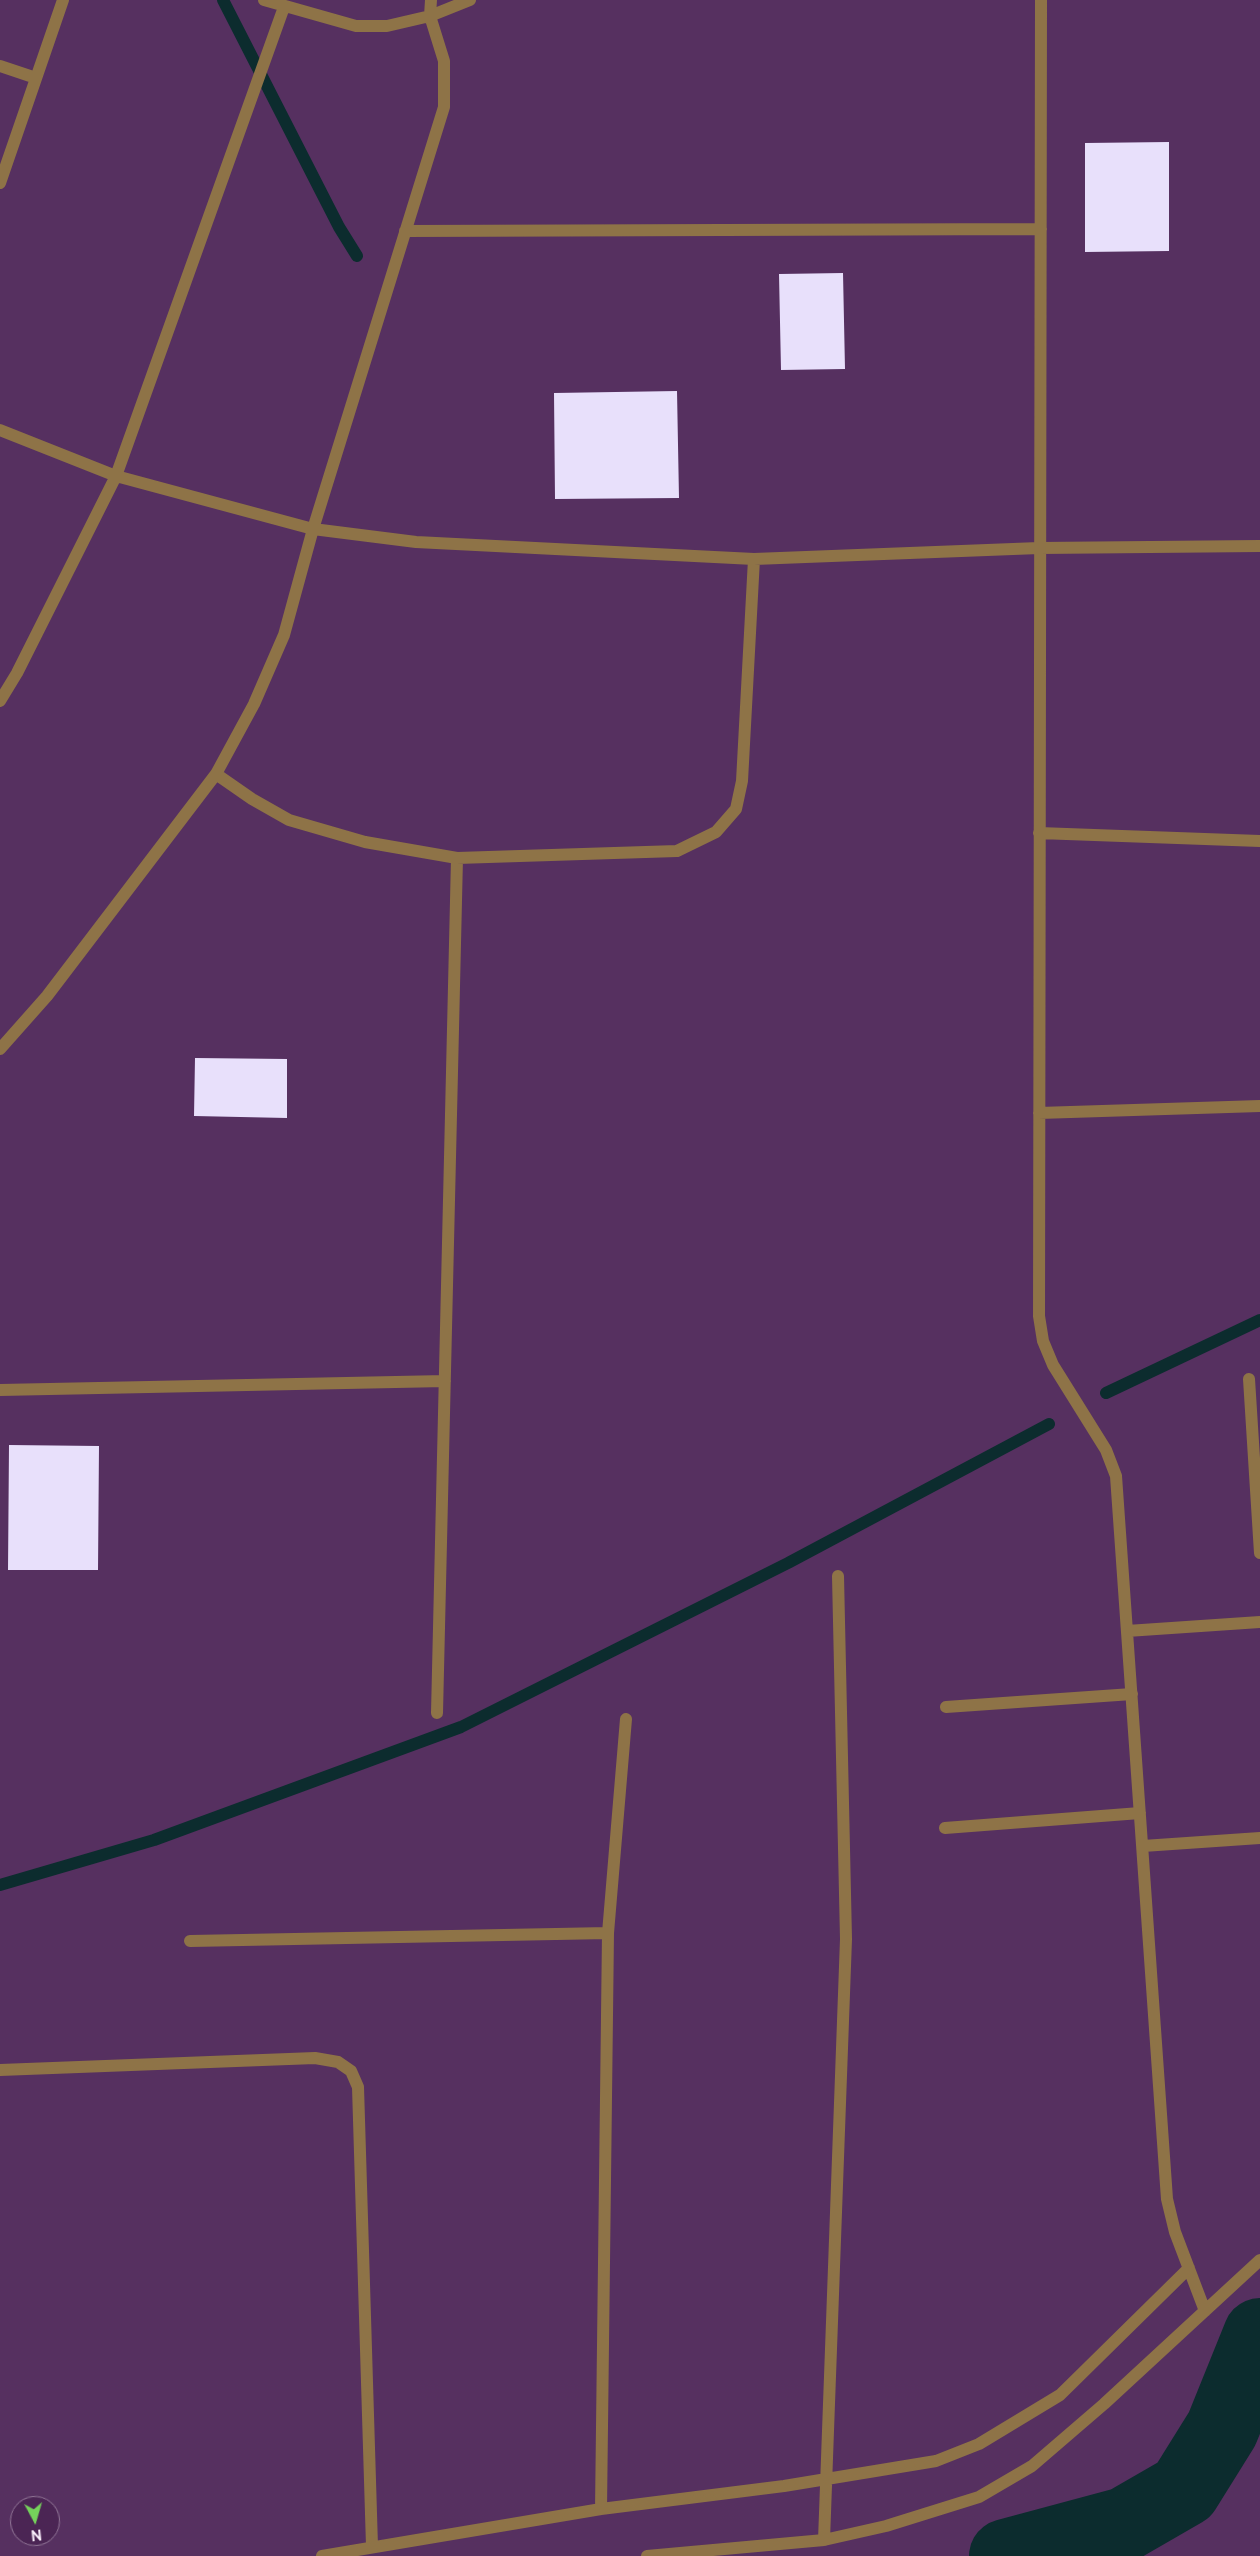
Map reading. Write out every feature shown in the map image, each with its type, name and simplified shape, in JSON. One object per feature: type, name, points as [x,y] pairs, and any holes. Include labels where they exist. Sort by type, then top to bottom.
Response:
[{"type":"street","points":[[0,183],[63,0]]},
{"type":"street","points":[[264,0],[284,8],[356,26],[387,26],[430,16],[470,0]]},
{"type":"street","points":[[0,1049],[47,996],[216,774],[254,704],[284,635],[313,529],[444,106],[444,61],[430,16],[431,0]]},
{"type":"street","points":[[1042,0],[1039,548],[1039,1316],[1043,1342],[1053,1365],[1106,1450],[1116,1476],[1167,2199],[1175,2232],[1205,2311]]},
{"type":"street","points":[[0,701],[17,674],[116,476],[284,8]]},
{"type":"street","points":[[0,66],[36,78]]},
{"type":"street","points":[[406,231],[1041,229]]},
{"type":"street","points":[[0,430],[116,476],[313,529],[416,542],[754,559],[1039,548],[1260,546]]},
{"type":"street","points":[[216,774],[289,820],[365,842],[457,858],[677,851],[716,832],[736,809],[742,781],[754,559]]},
{"type":"street","points":[[1039,833],[1260,841]]},
{"type":"street","points":[[437,1713],[457,858]]},
{"type":"street","points":[[1038,1113],[1260,1106]]},
{"type":"street","points":[[1249,1379],[1260,1553]]},
{"type":"street","points":[[0,1390],[445,1381]]},
{"type":"street","points":[[824,2540],[846,1939],[838,1576]]},
{"type":"street","points":[[1127,1631],[1260,1622]]},
{"type":"street","points":[[946,1708],[1132,1694]]},
{"type":"street","points":[[601,2509],[608,1933],[626,1719]]},
{"type":"street","points":[[945,1828],[1140,1812]]},
{"type":"street","points":[[1143,1846],[1260,1838]]},
{"type":"street","points":[[190,1941],[608,1933]]},
{"type":"street","points":[[0,2070],[316,2058],[338,2062],[351,2071],[358,2087],[372,2546]]},
{"type":"street","points":[[647,2556],[824,2540],[886,2526],[979,2497],[1032,2466],[1104,2404],[1260,2260]]},
{"type":"street","points":[[322,2556],[372,2546],[601,2509],[827,2479],[936,2461],[979,2444],[1060,2395],[1189,2268]]},
{"type":"building","points":[[1169,142],[1169,251],[1085,252],[1085,143]]},
{"type":"building","points":[[843,273],[845,369],[781,370],[779,274]]},
{"type":"building","points":[[677,391],[679,498],[555,499],[554,393]]},
{"type":"building","points":[[195,1058],[287,1059],[287,1118],[194,1116]]},
{"type":"building","points":[[9,1445],[99,1446],[98,1570],[8,1570]]},
{"type":"waterway","points":[[223,0],[339,227],[357,256]]},
{"type":"waterway","points":[[1106,1393],[1260,1320]]},
{"type":"waterway","points":[[0,1885],[154,1840],[461,1727],[788,1563],[1049,1424]]},
{"type":"waterway","points":[[1006,2556],[1125,2524],[1184,2490],[1222,2429],[1260,2335]]}]
